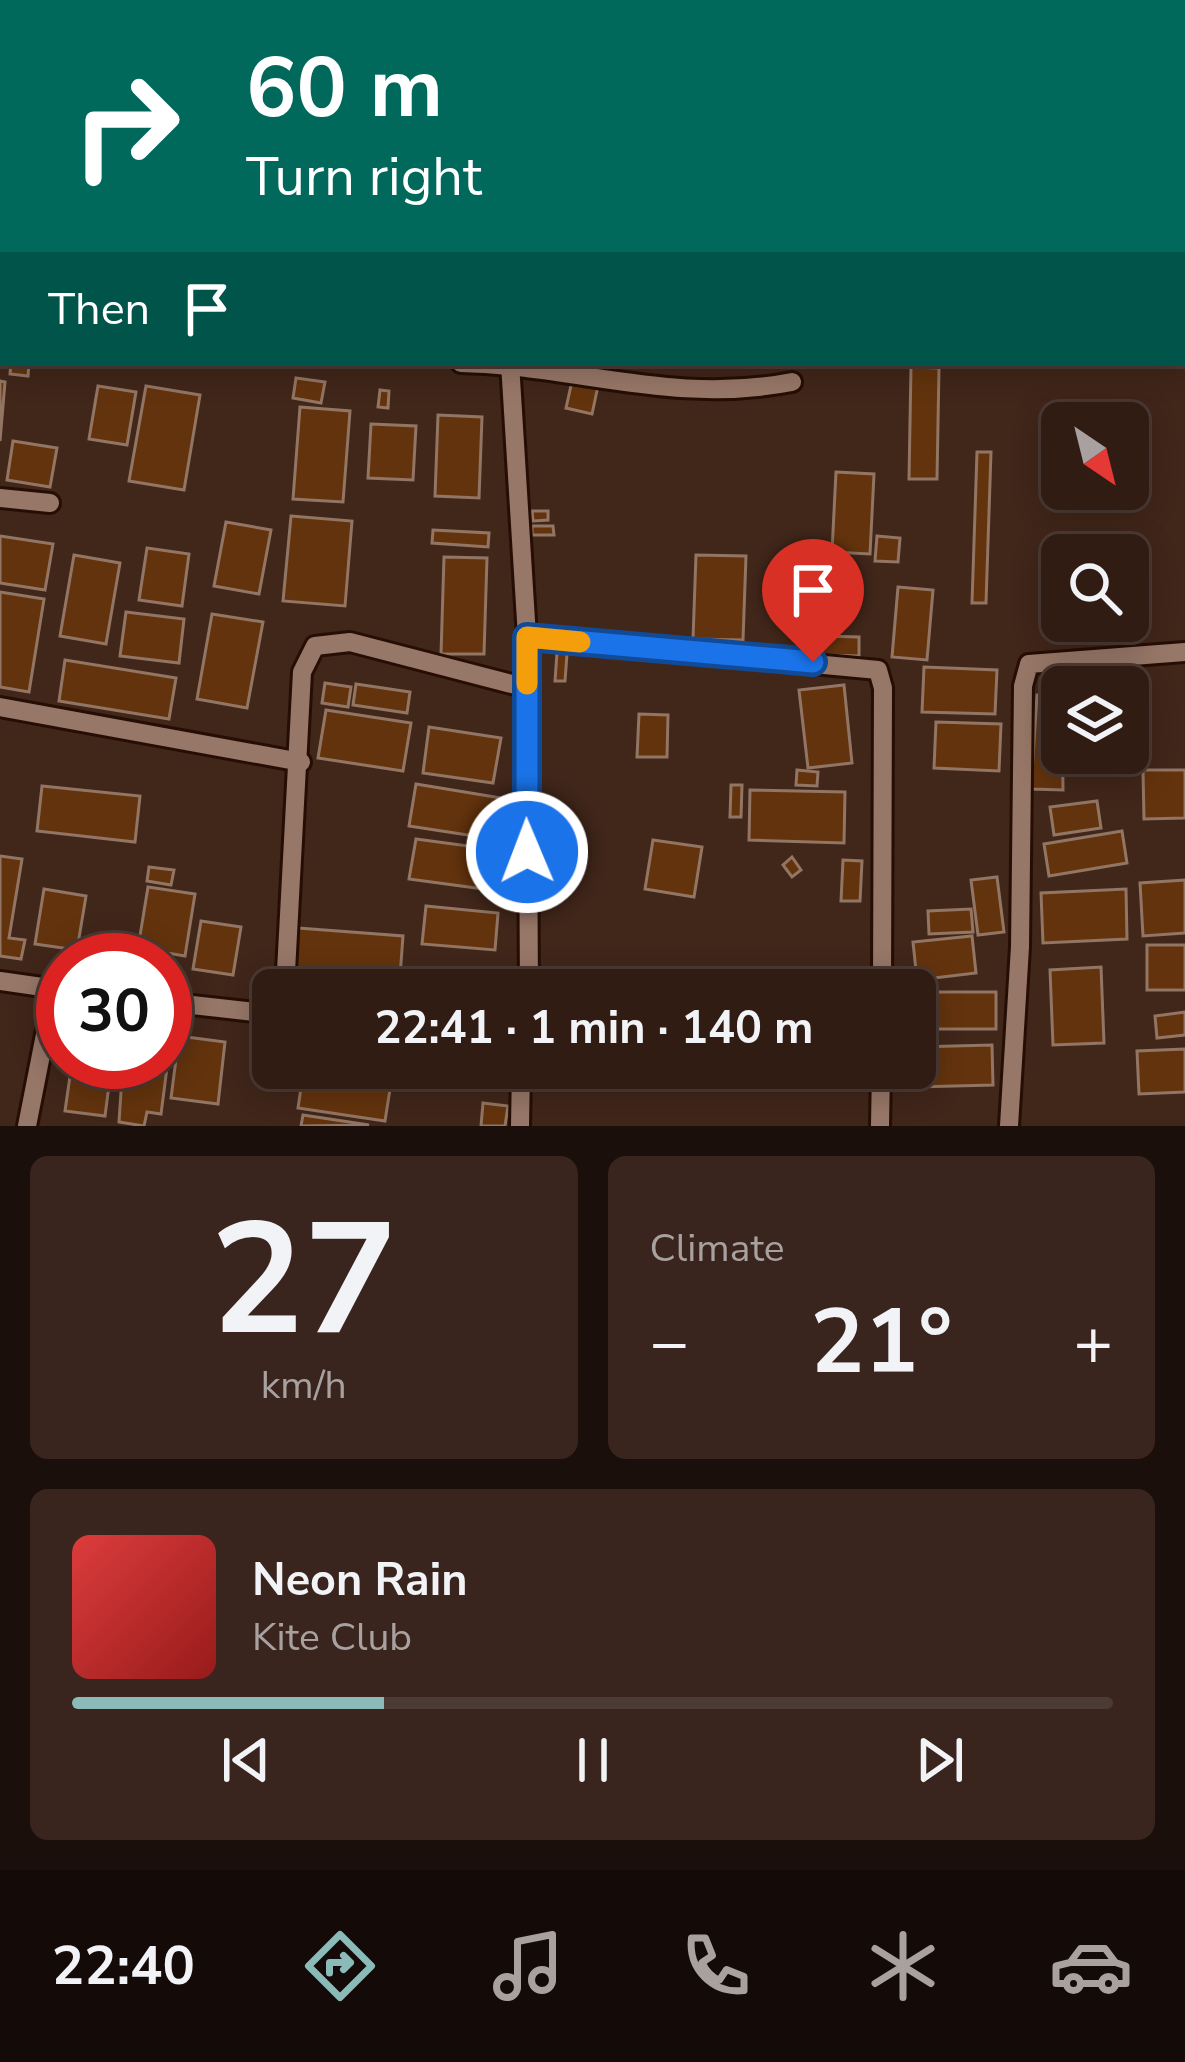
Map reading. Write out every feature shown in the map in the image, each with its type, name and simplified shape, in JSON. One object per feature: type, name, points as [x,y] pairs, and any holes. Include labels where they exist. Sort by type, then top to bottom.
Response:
[{"type":"street","points":[[510,366],[527,637],[529,969]]},
{"type":"street","points":[[522,366],[668,390],[733,393],[792,382]]},
{"type":"street","points":[[0,498],[50,503]]},
{"type":"street","points":[[527,637],[878,670],[884,688],[882,969]]},
{"type":"street","points":[[287,969],[302,762],[302,672],[315,646],[350,641],[527,688]]},
{"type":"street","points":[[1009,1126],[1020,947],[1023,686],[1029,664],[1185,652]]},
{"type":"street","points":[[0,707],[302,762]]},
{"type":"street","points":[[0,981],[36,987]]},
{"type":"street","points":[[192,1005],[252,1012]]},
{"type":"street","points":[[26,1126],[36,1084]]},
{"type":"street","points":[[520,1126],[521,1089]]},
{"type":"street","points":[[880,1126],[881,1089]]},
{"type":"building","points":[[11,366],[29,366],[28,376],[10,374]]},
{"type":"building","points":[[911,367],[939,368],[937,479],[909,479]]},
{"type":"building","points":[[296,378],[325,382],[321,403],[293,398]]},
{"type":"building","points":[[0,381],[5,382],[0,441]]},
{"type":"building","points":[[572,381],[598,386],[592,414],[566,408]]},
{"type":"building","points":[[98,386],[136,392],[127,445],[89,439]]},
{"type":"building","points":[[146,386],[200,395],[184,490],[129,481]]},
{"type":"building","points":[[380,390],[389,391],[388,408],[378,407]]},
{"type":"building","points":[[300,407],[350,411],[343,502],[293,499]]},
{"type":"building","points":[[438,415],[482,417],[479,498],[435,496]]},
{"type":"building","points":[[371,424],[416,426],[413,480],[368,478]]},
{"type":"building","points":[[13,441],[57,448],[50,487],[7,480]]},
{"type":"building","points":[[977,452],[991,452],[986,603],[972,603]]},
{"type":"building","points":[[836,472],[874,474],[870,554],[832,552]]},
{"type":"building","points":[[532,511],[548,511],[548,520],[533,521]]},
{"type":"building","points":[[291,516],[352,521],[345,606],[283,601]]},
{"type":"building","points":[[226,522],[271,530],[259,594],[214,586]]},
{"type":"building","points":[[532,526],[553,526],[554,535],[532,535]]},
{"type":"building","points":[[433,530],[489,533],[488,547],[432,543]]},
{"type":"building","points":[[0,536],[53,544],[45,590],[0,583]]},
{"type":"building","points":[[877,536],[900,538],[898,562],[875,561]]},
{"type":"building","points":[[147,548],[189,554],[182,606],[139,600]]},
{"type":"building","points":[[74,555],[120,563],[106,644],[60,636]]},
{"type":"building","points":[[696,555],[746,556],[743,640],[693,639]]},
{"type":"building","points":[[444,557],[487,558],[484,654],[441,654]]},
{"type":"building","points":[[898,587],[933,590],[927,660],[892,657]]},
{"type":"building","points":[[0,592],[44,599],[29,692],[0,687]]},
{"type":"building","points":[[126,612],[184,619],[179,663],[120,656]]},
{"type":"building","points":[[212,614],[263,622],[247,708],[197,699]]},
{"type":"building","points":[[822,636],[859,637],[859,656],[822,655]]},
{"type":"building","points":[[557,653],[567,654],[565,681],[555,681]]},
{"type":"building","points":[[65,660],[176,678],[169,719],[59,701]]},
{"type":"building","points":[[924,667],[997,670],[995,714],[922,712]]},
{"type":"building","points":[[325,683],[351,687],[348,707],[322,703]]},
{"type":"building","points":[[356,684],[410,692],[407,713],[353,705]]},
{"type":"building","points":[[844,685],[852,763],[808,768],[799,690]]},
{"type":"building","points":[[1037,695],[1041,695],[1041,774],[1063,774],[1063,790],[1031,789]]},
{"type":"building","points":[[326,710],[411,723],[403,771],[318,758]]},
{"type":"building","points":[[639,714],[668,715],[667,757],[637,757]]},
{"type":"building","points":[[936,722],[1001,724],[999,771],[934,768]]},
{"type":"building","points":[[429,727],[501,738],[493,783],[423,773]]},
{"type":"building","points":[[797,770],[818,772],[817,786],[796,785]]},
{"type":"building","points":[[1185,770],[1185,818],[1144,819],[1143,774]]},
{"type":"building","points":[[416,784],[501,798],[494,839],[409,826]]},
{"type":"building","points":[[731,785],[742,785],[741,817],[730,817]]},
{"type":"building","points":[[42,786],[140,796],[135,842],[37,831]]},
{"type":"building","points":[[750,790],[845,792],[844,843],[749,840]]},
{"type":"building","points":[[1097,801],[1101,828],[1054,835],[1050,807]]},
{"type":"building","points":[[1122,831],[1127,863],[1049,876],[1044,844]]},
{"type":"building","points":[[416,839],[498,850],[491,890],[409,879]]},
{"type":"building","points":[[653,840],[702,847],[694,897],[645,889]]},
{"type":"building","points":[[0,856],[22,859],[9,938],[25,940],[21,959],[0,956]]},
{"type":"building","points":[[792,857],[801,870],[792,877],[783,865]]},
{"type":"building","points":[[843,860],[862,861],[860,901],[841,901]]},
{"type":"building","points":[[149,867],[174,870],[171,885],[147,881]]},
{"type":"building","points":[[997,877],[1004,932],[978,935],[971,880]]},
{"type":"building","points":[[1185,880],[1185,933],[1143,936],[1140,883]]},
{"type":"building","points":[[148,887],[195,894],[189,933],[140,933]]},
{"type":"building","points":[[44,889],[86,896],[80,933],[37,933]]},
{"type":"building","points":[[1126,889],[1127,939],[1043,943],[1041,893]]},
{"type":"building","points":[[426,906],[498,913],[495,950],[422,944]]},
{"type":"building","points":[[971,909],[973,932],[929,934],[928,911]]},
{"type":"building","points":[[201,921],[241,927],[233,975],[193,969]]},
{"type":"building","points":[[298,928],[403,936],[401,969],[295,969]]},
{"type":"building","points":[[972,936],[976,973],[936,978],[936,969],[916,969],[913,942]]},
{"type":"building","points":[[1147,945],[1185,945],[1185,990],[1147,990]]},
{"type":"building","points":[[1101,967],[1104,1043],[1053,1045],[1050,970]]},
{"type":"building","points":[[936,992],[996,992],[996,1029],[936,1029]]},
{"type":"building","points":[[1185,1012],[1185,1035],[1157,1038],[1155,1016]]},
{"type":"building","points":[[192,1038],[225,1042],[218,1104],[171,1098],[172,1089],[192,1089]]},
{"type":"building","points":[[992,1045],[993,1085],[936,1086],[936,1046]]},
{"type":"building","points":[[1185,1049],[1185,1092],[1139,1094],[1137,1051]]},
{"type":"building","points":[[68,1089],[108,1089],[105,1116],[65,1111]]},
{"type":"building","points":[[121,1089],[164,1089],[161,1114],[147,1112],[144,1126],[119,1122]]},
{"type":"building","points":[[301,1089],[390,1089],[385,1121],[298,1108]]},
{"type":"building","points":[[483,1103],[508,1106],[505,1126],[481,1126]]},
{"type":"building","points":[[303,1115],[369,1125],[301,1126]]},
{"type":"slow traffic","points":[[527,684],[527,637],[580,642]]},
{"type":"route","points":[[527,852],[527,637],[813,662]]}]
